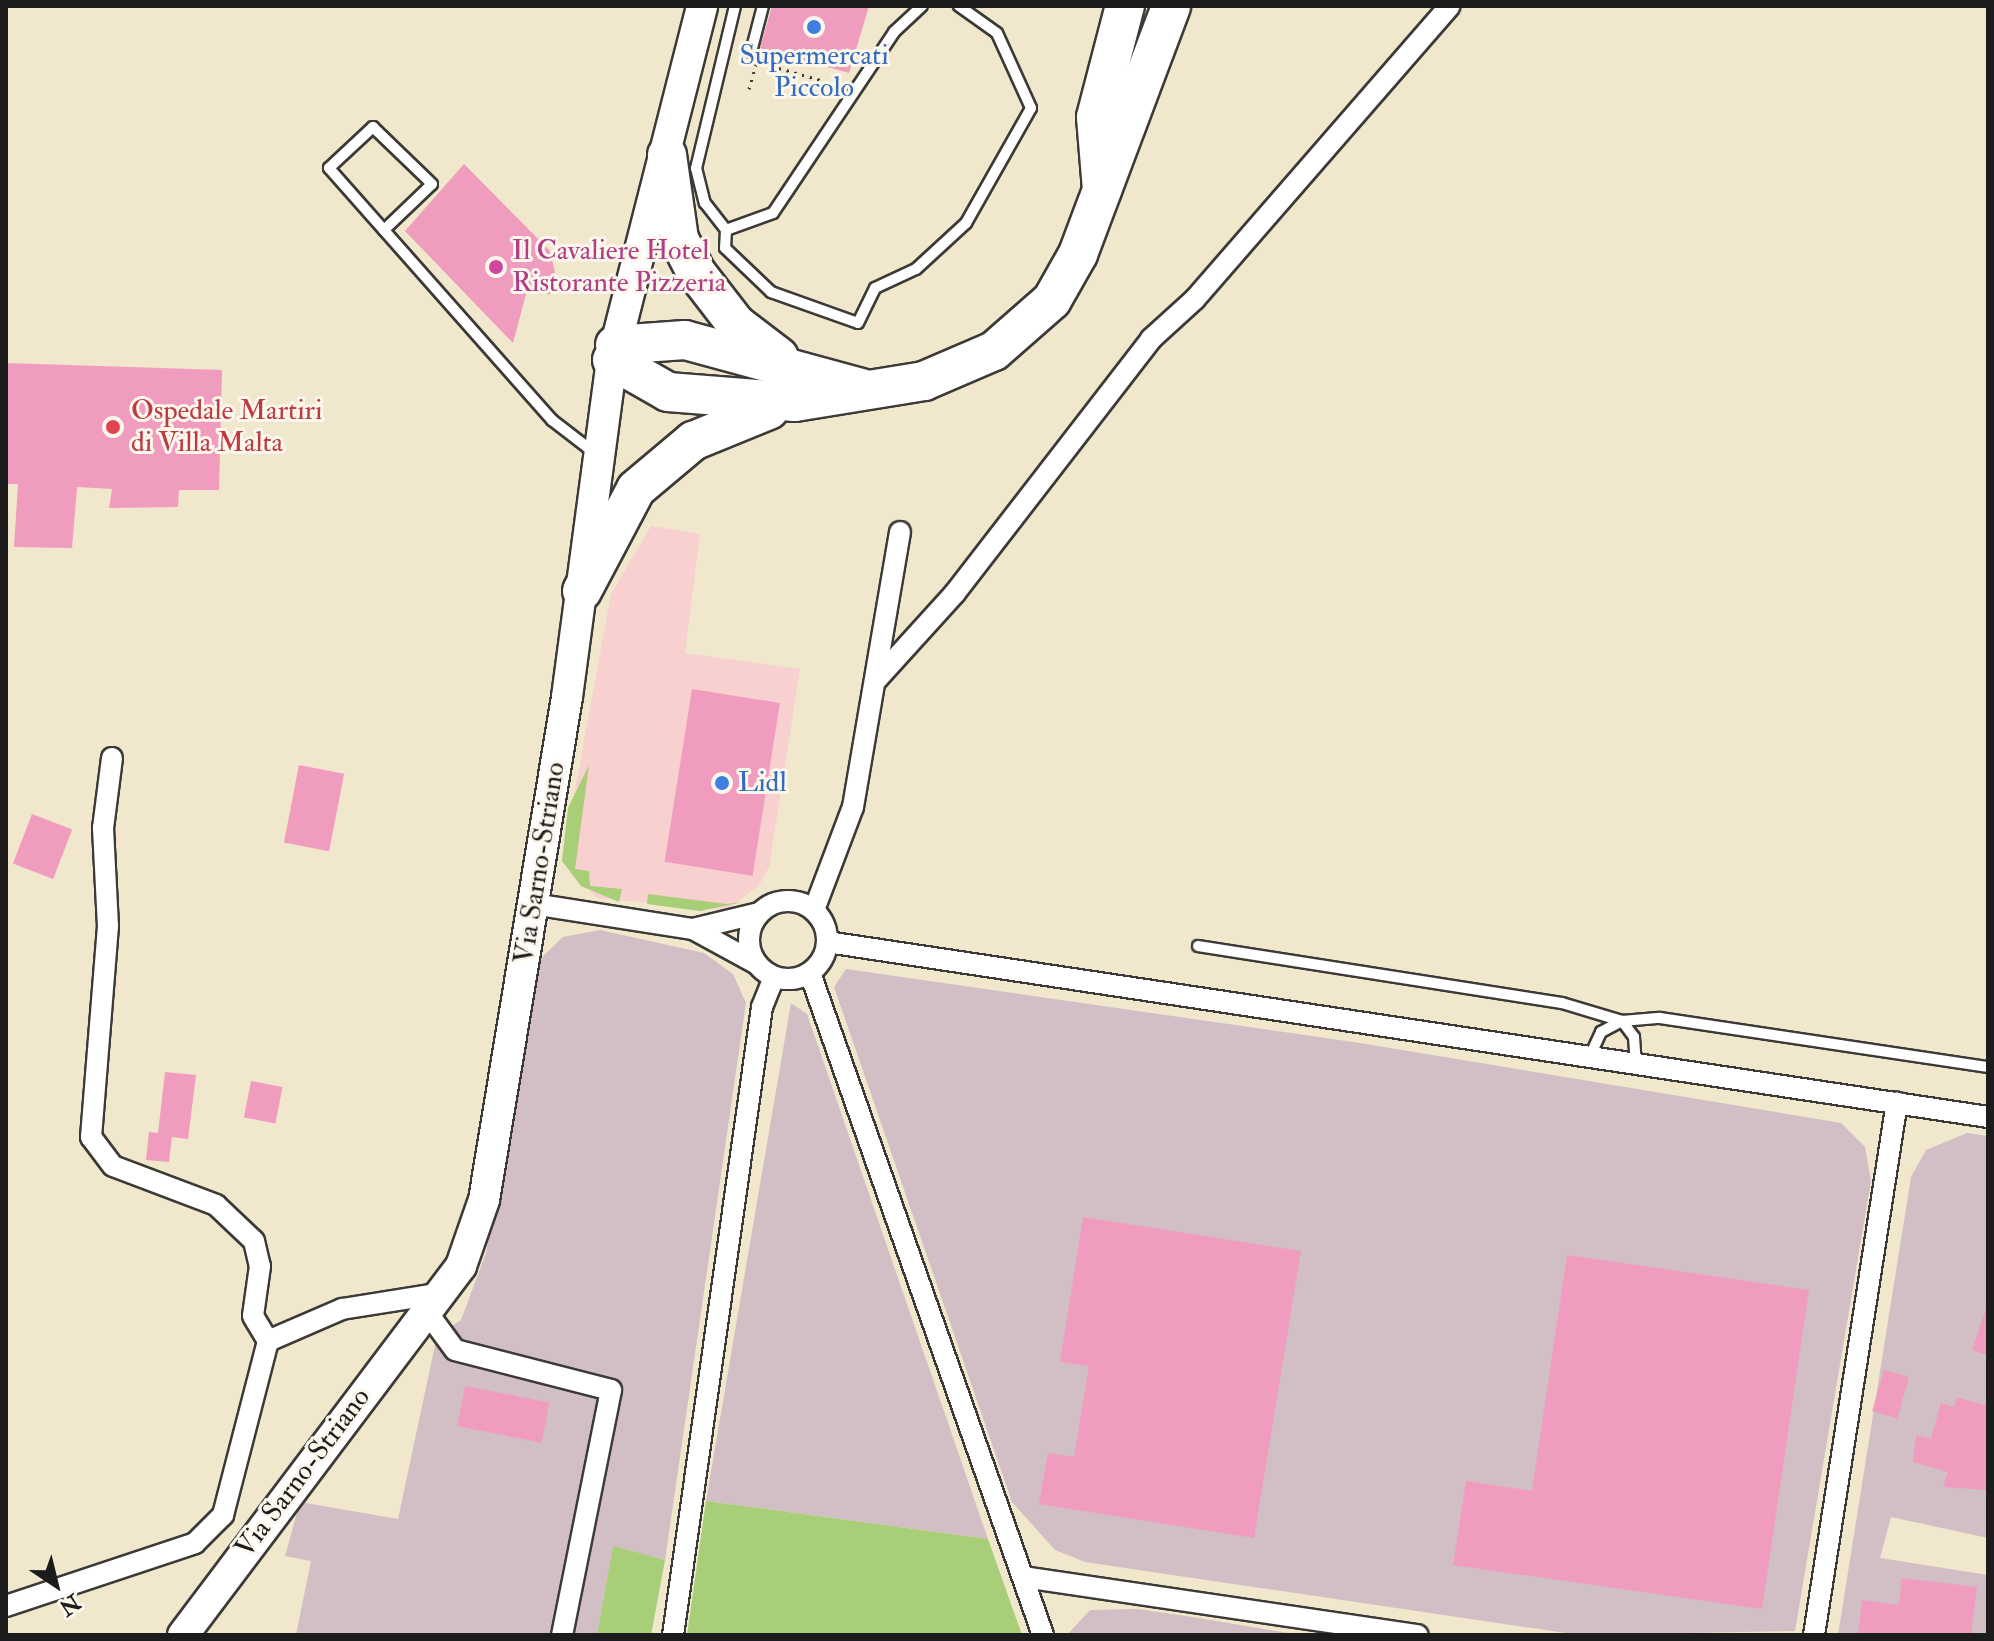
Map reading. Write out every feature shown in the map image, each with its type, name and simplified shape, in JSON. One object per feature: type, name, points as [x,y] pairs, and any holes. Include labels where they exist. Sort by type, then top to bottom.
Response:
[{"type":"highway","points":[[1103,195],[1094,161],[1096,117],[1125,6]]},
{"type":"highway","points":[[614,353],[668,392],[793,384],[873,391],[962,367],[1016,335],[1052,300],[1103,195],[1171,6]]},
{"type":"highway","points":[[667,155],[679,239],[695,271],[736,324],[793,384]]},
{"type":"highway","points":[[614,353],[685,340],[793,384]]},
{"type":"highway","points":[[582,591],[636,489],[663,463],[793,384]]},
{"type":"main road","name":"Via Sarno-Striano","points":[[183,1635],[461,1266],[484,1200],[582,591],[597,455],[614,353],[667,155],[702,6]]},
{"type":"street","points":[[877,679],[946,604],[1151,339],[1195,299],[1450,6]]},
{"type":"street","points":[[827,942],[814,910],[848,828],[877,679],[900,532]]},
{"type":"street","points":[[6,1606],[195,1543],[223,1515],[268,1341],[253,1316],[260,1266],[254,1241],[216,1205],[113,1166],[91,1137],[108,926],[103,828],[112,758]]},
{"type":"street","points":[[693,929],[759,913],[780,901],[814,910]]},
{"type":"street","points":[[533,904],[693,929],[774,977],[810,973]]},
{"type":"street","points":[[755,963],[748,937],[759,913]]},
{"type":"street","points":[[827,942],[810,973],[1043,1635]]},
{"type":"street","points":[[827,942],[1988,1117]]},
{"type":"street","points":[[673,1635],[762,1007],[774,977]]},
{"type":"street","points":[[1814,1635],[1897,1102]]},
{"type":"street","points":[[268,1341],[342,1309],[435,1303],[455,1350],[611,1390],[562,1635]]},
{"type":"street","points":[[1024,1577],[1418,1635]]},
{"type":"lane","points":[[735,6],[696,168],[705,203],[726,230],[725,248],[771,292],[858,323],[875,288],[916,269],[966,223],[1031,108],[997,33],[959,6]]},
{"type":"lane","points":[[751,52],[763,6]]},
{"type":"lane","points":[[726,230],[773,213],[894,32],[922,6]]},
{"type":"lane","points":[[384,230],[432,184],[373,127],[329,168],[552,420],[597,455]]},
{"type":"lane","points":[[1198,946],[1562,1003],[1622,1021],[1660,1018],[1988,1067]]},
{"type":"lane","points":[[1589,1058],[1601,1032],[1622,1021]]},
{"type":"lane","points":[[1622,1021],[1634,1037],[1636,1065]]},
{"type":"path","points":[[749,89],[756,64]]},
{"type":"path","points":[[779,68],[824,81]]},
{"type":"shaded area","points":[[651,526],[700,534],[685,653],[800,669],[769,867],[759,885],[727,910],[597,898],[562,861],[611,594]]},
{"type":"shaded area","points":[[600,930],[704,953],[733,974],[746,1003],[665,1560],[613,1547],[597,1635],[296,1635],[311,1561],[285,1556],[300,1502],[398,1519],[437,1336],[461,1320],[486,1253],[539,960],[563,937]]},
{"type":"shaded area","points":[[846,969],[1360,1043],[1841,1123],[1865,1147],[1871,1181],[1795,1631],[1579,1635],[1085,1562],[1055,1550],[1012,1502],[834,987]]},
{"type":"shaded area","points":[[791,1003],[807,1014],[988,1539],[706,1501]]},
{"type":"shaded area","points":[[1967,1133],[1988,1136],[1988,1538],[1891,1517],[1880,1558],[1988,1575],[1986,1635],[1838,1635],[1911,1177],[1926,1150]]},
{"type":"shaded area","points":[[1138,1609],[1301,1635],[1067,1635],[1090,1610]]},
{"type":"green space","points":[[589,765],[575,869],[589,871],[590,886],[622,889],[619,902],[581,886],[562,861],[568,808]]},
{"type":"green space","points":[[648,894],[727,904],[743,902],[700,911],[647,904]]},
{"type":"green space","points":[[706,1501],[988,1539],[1022,1635],[687,1635]]},
{"type":"green space","points":[[613,1546],[665,1560],[651,1635],[597,1635]]},
{"type":"building","name":"Supermercati Piccolo","points":[[772,6],[869,6],[849,73],[760,48]]},
{"type":"building","name":"Il Cavaliere Hotel Ristorante Pizzeria","points":[[464,164],[550,251],[557,282],[550,294],[526,294],[513,343],[405,231]]},
{"type":"building","name":"Ospedale Martiri di Villa Malta","points":[[6,363],[222,370],[219,490],[179,490],[178,507],[109,508],[112,489],[77,487],[72,548],[14,547],[18,484],[6,484]]},
{"type":"building","name":"Lidl","points":[[692,689],[780,703],[753,876],[665,862]]},
{"type":"building","points":[[299,765],[344,774],[329,851],[284,843]]},
{"type":"building","points":[[32,814],[72,829],[53,879],[13,863]]},
{"type":"building","points":[[165,1072],[196,1075],[188,1139],[172,1137],[169,1162],[146,1160],[149,1132],[158,1133]]},
{"type":"building","points":[[251,1081],[282,1087],[275,1123],[244,1117]]},
{"type":"building","points":[[1083,1217],[1301,1251],[1254,1538],[1039,1504],[1048,1453],[1074,1457],[1089,1366],[1060,1362]]},
{"type":"building","points":[[1567,1255],[1809,1290],[1762,1609],[1453,1565],[1466,1481],[1532,1491]]},
{"type":"building","points":[[1985,1311],[1988,1311],[1988,1355],[1972,1350]]},
{"type":"building","points":[[1884,1370],[1909,1377],[1897,1419],[1872,1411]]},
{"type":"building","points":[[465,1386],[549,1402],[542,1443],[457,1426]]},
{"type":"building","points":[[1957,1397],[1988,1406],[1988,1490],[1943,1487],[1948,1472],[1913,1462],[1916,1435],[1931,1439],[1941,1403],[1954,1407]]},
{"type":"building","points":[[1902,1578],[1977,1587],[1971,1635],[1858,1635],[1862,1600],[1899,1605]]},
{"type":"place","name":"Supermercati Piccolo","points":[[814,27]]},
{"type":"place","name":"Il Cavaliere Hotel Ristorante Pizzeria","points":[[496,267]]},
{"type":"place","name":"Ospedale Martiri di Villa Malta","points":[[113,427]]},
{"type":"place","name":"Lidl","points":[[722,783]]}]
